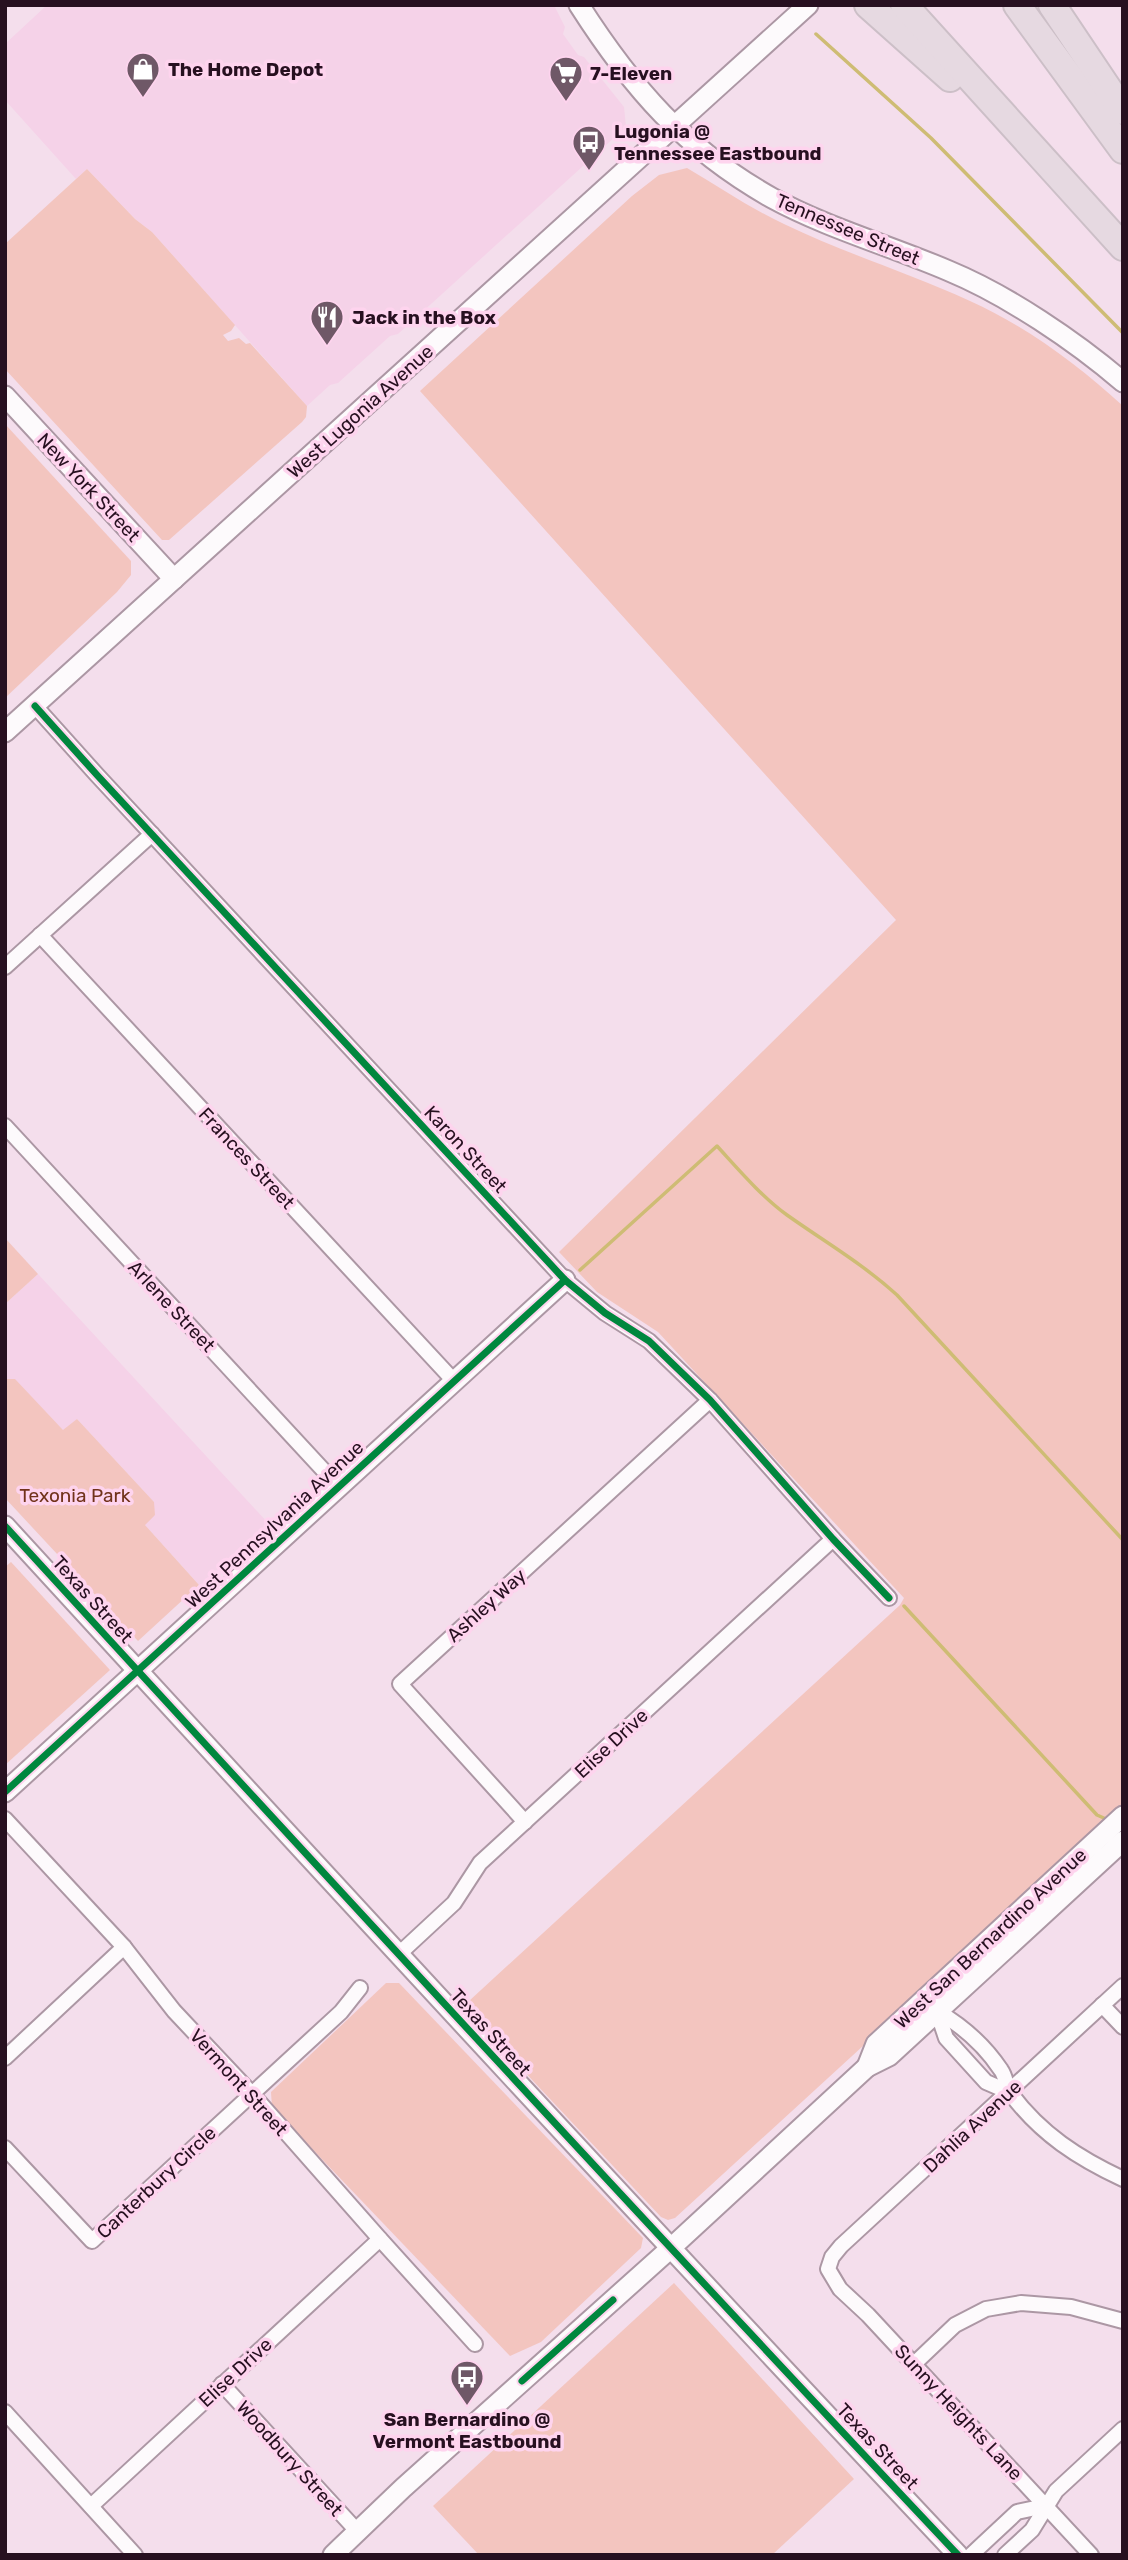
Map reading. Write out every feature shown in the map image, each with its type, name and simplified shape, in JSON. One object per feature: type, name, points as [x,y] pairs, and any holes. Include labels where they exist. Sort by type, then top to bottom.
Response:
[{"type":"highway","points":[[904,5],[1123,247]]},
{"type":"highway","points":[[1017,5],[1123,150]]},
{"type":"highway","points":[[1052,5],[1123,111]]},
{"type":"highway","points":[[873,9],[1045,163]]},
{"type":"street","name":"Tennessee Street","points":[[579,5],[608,49],[646,98],[673,126],[726,168],[772,198],[799,211],[952,272],[1006,300],[1079,347],[1123,382]]},
{"type":"street","name":"West Lugonia Avenue","points":[[5,732],[808,5]]},
{"type":"street","name":"New York Street","points":[[5,396],[174,579]]},
{"type":"street","name":"Karon Street","points":[[35,706],[565,1280],[605,1313],[649,1341],[710,1400],[889,1598]]},
{"type":"street","points":[[5,967],[152,834]]},
{"type":"street","name":"Frances Street","points":[[40,935],[454,1381]]},
{"type":"street","name":"Arlene Street","points":[[5,1126],[338,1486]]},
{"type":"street","name":"West Pennsylvania Avenue","points":[[5,1792],[565,1280]]},
{"type":"street","name":"Ashley Way","points":[[525,1822],[400,1684],[710,1400]]},
{"type":"street","name":"Texas Street","points":[[5,1526],[506,2073],[673,2248],[958,2555]]},
{"type":"street","name":"Elise Drive","points":[[399,1954],[447,1911],[480,1863],[833,1539]]},
{"type":"street","name":"West San Bernardino Avenue","points":[[867,2067],[876,2044],[1123,1816]]},
{"type":"street","name":"Vermont Street","points":[[5,1819],[124,1947],[174,2011],[253,2094],[475,2344]]},
{"type":"street","name":"West San Bernardino Avenue","points":[[333,2555],[512,2390],[673,2248],[867,2067],[889,2056],[1123,1841]]},
{"type":"street","points":[[1030,1902],[1023,1917],[943,1992],[937,2011],[961,2025],[1002,2070],[1009,2092],[1058,2143],[1087,2162],[1123,2179]]},
{"type":"street","points":[[5,2057],[124,1947]]},
{"type":"street","name":"Dahlia Avenue","points":[[828,2269],[841,2246],[1123,1986]]},
{"type":"street","points":[[253,2094],[341,2012],[360,1988]]},
{"type":"street","points":[[1102,2005],[1123,2027]]},
{"type":"street","name":"Canterbury Circle","points":[[5,2148],[92,2241],[253,2094]]},
{"type":"street","name":"Elise Drive","points":[[91,2506],[380,2239]]},
{"type":"street","name":"Sunny Heights Lane","points":[[828,2269],[840,2289],[868,2315],[1091,2555]]},
{"type":"street","points":[[914,2364],[956,2325],[986,2309],[1021,2303],[1071,2307],[1123,2321]]},
{"type":"street","name":"Woodbury Street","points":[[222,2384],[358,2532]]},
{"type":"street","points":[[5,2412],[135,2555]]},
{"type":"street","points":[[1005,2555],[1032,2530],[1056,2491],[1123,2429]]},
{"type":"street","points":[[971,2555],[1017,2512],[1045,2506]]},
{"type":"shaded area","points":[[47,5],[554,5],[565,27],[563,34],[624,107],[626,127],[398,334],[390,336],[338,383],[330,385],[307,406],[152,232],[135,219],[87,169],[76,179],[5,100],[5,44]]},
{"type":"shaded area","points":[[38,1274],[269,1524],[201,1587],[145,1525],[154,1502],[77,1419],[64,1431],[15,1380],[5,1380],[5,1304]]},
{"type":"green space","points":[[687,168],[784,224],[991,311],[1051,348],[1123,406],[1123,1808],[675,2218],[668,2220],[661,2217],[475,2019],[469,2001],[900,1605],[904,1598],[658,1332],[597,1292],[559,1252],[896,920],[420,391],[632,196],[659,175]]},
{"type":"green space","points":[[87,169],[135,219],[152,232],[235,325],[223,335],[228,341],[239,338],[246,344],[250,343],[307,406],[306,417],[302,422],[169,540],[162,540],[5,369],[5,244]]},
{"type":"green space","points":[[5,424],[131,561],[131,575],[117,592],[5,698]]},
{"type":"green space","points":[[5,1238],[38,1274],[5,1304]]},
{"type":"green space","name":"Texonia Park","points":[[6,1379],[15,1379],[63,1430],[77,1419],[154,1502],[155,1515],[145,1525],[199,1585],[138,1641],[5,1498]]},
{"type":"green space","points":[[11,1562],[110,1670],[5,1765],[5,1567]]},
{"type":"green space","points":[[386,1983],[399,1983],[643,2238],[641,2248],[541,2342],[510,2356],[272,2107],[271,2092]]},
{"type":"green space","points":[[674,2283],[854,2479],[772,2555],[479,2555],[433,2506]]},
{"type":"waterway","points":[[816,34],[931,138],[1123,333]]},
{"type":"waterway","points":[[580,1270],[717,1146],[777,1208],[857,1263],[897,1295],[1123,1540]]},
{"type":"waterway","points":[[904,1606],[1097,1815],[1106,1819]]},
{"type":"cycle path","points":[[35,706],[565,1280],[605,1313],[649,1341],[710,1400],[889,1598]]},
{"type":"cycle path","points":[[5,1792],[565,1280]]},
{"type":"cycle path","points":[[5,1526],[480,2042],[958,2555]]},
{"type":"cycle path","points":[[522,2381],[613,2300]]},
{"type":"place","name":"The Home Depot","points":[[143,99]]},
{"type":"place","name":"7-Eleven","points":[[566,103]]},
{"type":"place","name":"Lugonia @ Tennessee Eastbound","points":[[589,172]]},
{"type":"place","name":"Jack in the Box","points":[[327,347]]},
{"type":"place","name":"San Bernardino @ Vermont Eastbound","points":[[467,2407]]}]
